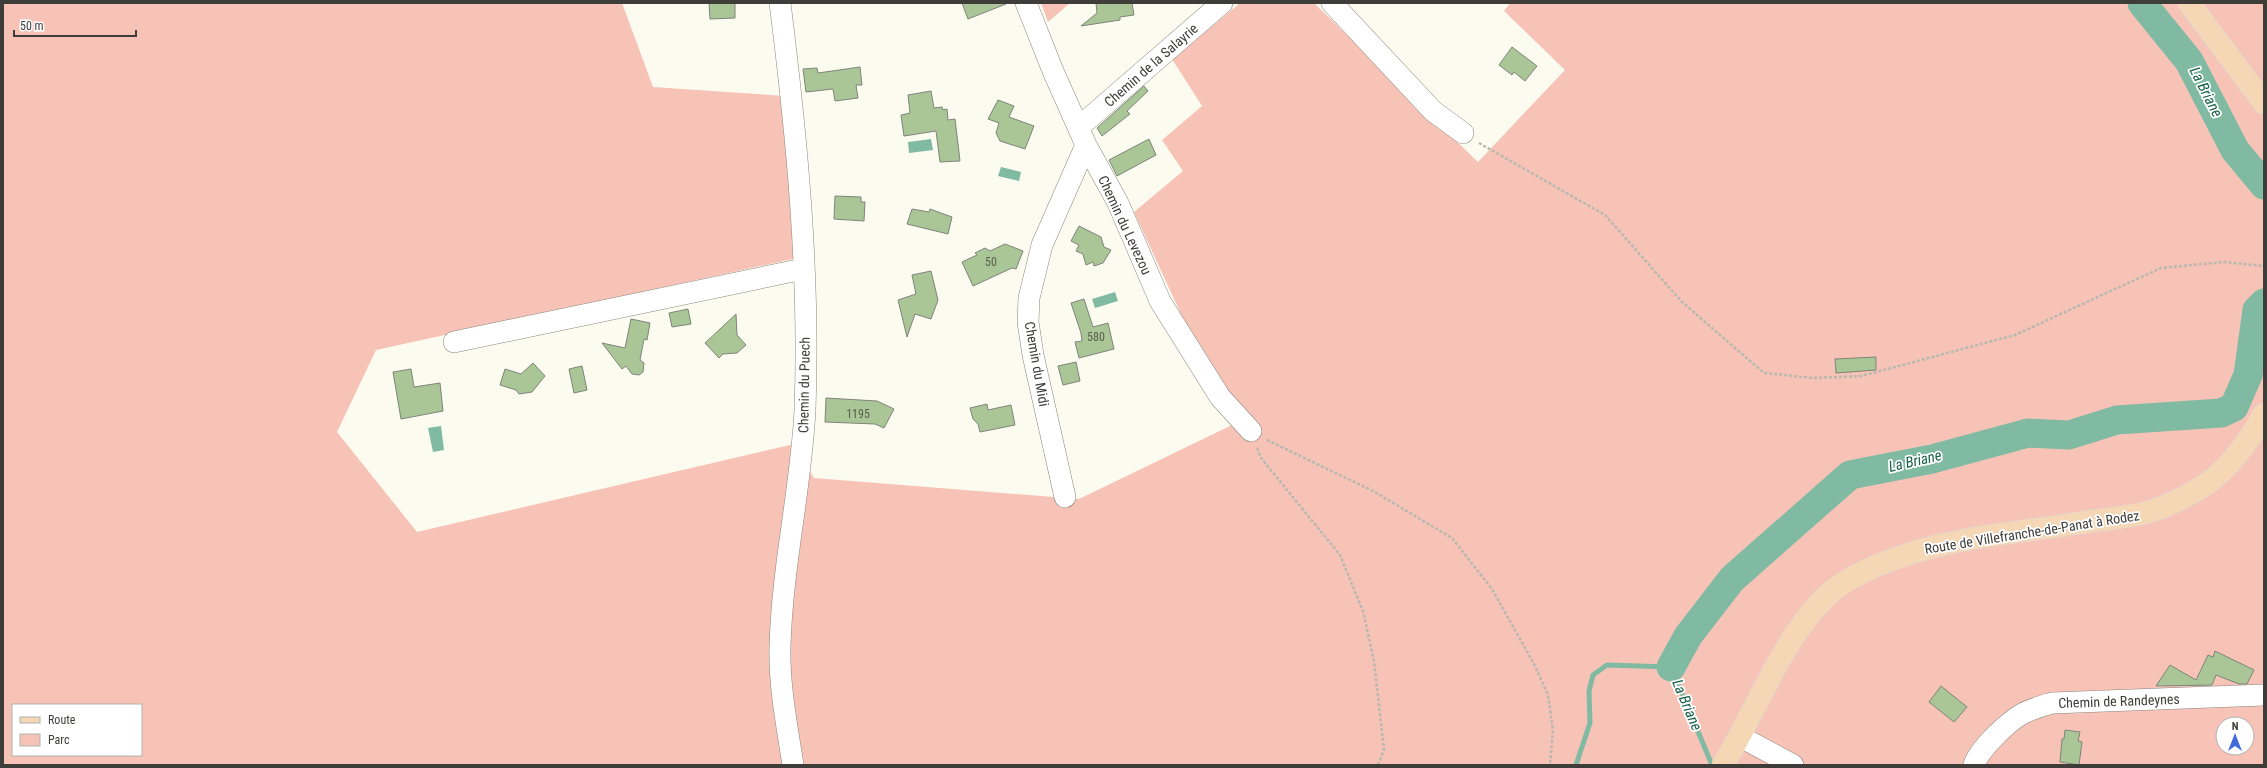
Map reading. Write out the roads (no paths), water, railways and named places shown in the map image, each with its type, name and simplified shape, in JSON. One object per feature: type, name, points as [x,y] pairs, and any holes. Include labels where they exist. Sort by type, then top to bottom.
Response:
[{"type":"main road","points":[[2188,3],[2264,103]]},
{"type":"main road","name":"Route de Villefranche-de-Panat à Rodez","points":[[1726,760],[1785,652],[1807,620],[1831,593],[1859,573],[1923,549],[1976,538],[2146,513],[2196,491],[2219,473],[2238,454],[2264,414]]},
{"type":"street","name":"Chemin du Puech","points":[[780,3],[800,184],[803,269],[805,388],[803,450],[784,585],[780,649],[785,712],[793,765]]},
{"type":"street","name":"Chemin du Levezou","points":[[1026,3],[1038,37],[1083,136],[1118,203],[1157,308],[1220,397],[1251,431]]},
{"type":"street","name":"Chemin de la Salayrie","points":[[1083,136],[1222,3]]},
{"type":"street","points":[[1332,3],[1433,111],[1462,134]]},
{"type":"street","name":"Chemin du Midi","points":[[1065,497],[1033,355],[1028,322],[1029,298],[1042,245],[1083,136]]},
{"type":"street","points":[[454,342],[803,269]]},
{"type":"street","name":"Chemin de Randeynes","points":[[1974,765],[1991,740],[2022,714],[2052,703],[2264,695]]},
{"type":"street","points":[[1740,736],[1793,765]]},
{"type":"waterway","name":"La Briane","points":[[2142,3],[2189,61],[2235,150],[2264,185]]},
{"type":"waterway","name":"La Briane","points":[[1671,667],[1688,636],[1732,579],[1850,475],[1932,459],[2028,433],[2069,435],[2117,420],[2221,413],[2234,407],[2248,375],[2257,310],[2264,303]]},
{"type":"waterway","points":[[1576,765],[1590,723],[1589,691],[1593,675],[1607,665],[1671,667],[1712,765]]}]
